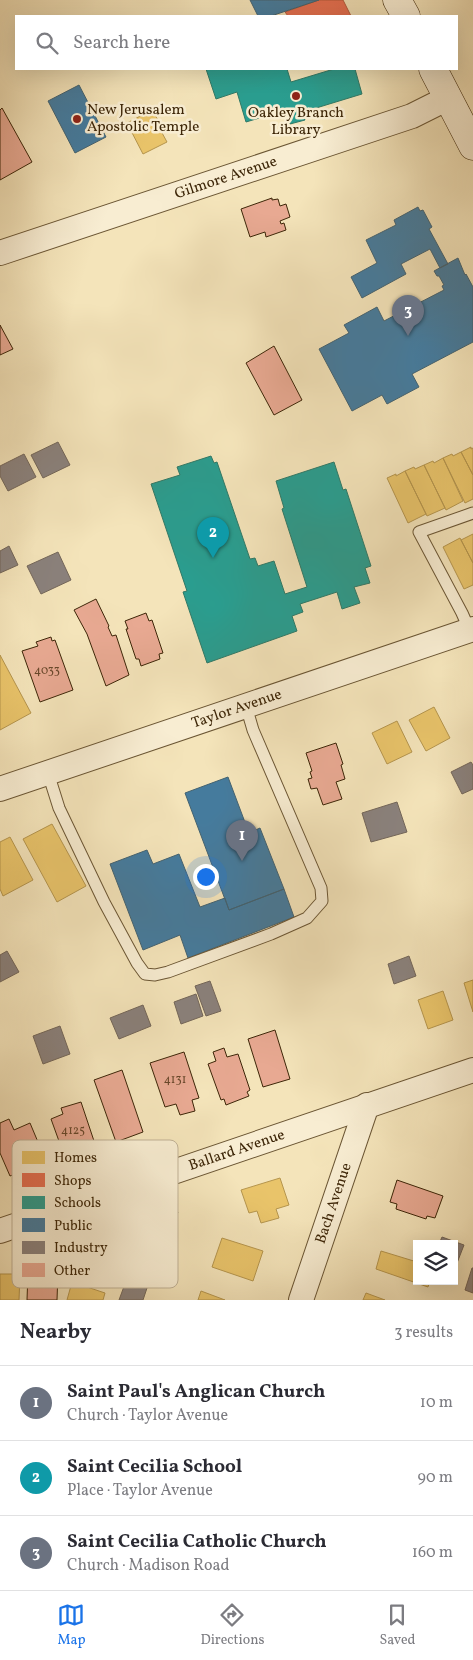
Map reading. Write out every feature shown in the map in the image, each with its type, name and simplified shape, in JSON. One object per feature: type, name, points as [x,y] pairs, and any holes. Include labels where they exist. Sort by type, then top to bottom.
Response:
[{"type":"main road","points":[[397,0],[405,15]]},
{"type":"main road","points":[[434,70],[473,146]]},
{"type":"street","name":"Gilmore Avenue","points":[[0,253],[412,116],[448,98]]},
{"type":"street","name":"Taylor Avenue","points":[[0,789],[471,630]]},
{"type":"street","name":"Ballard Avenue","points":[[178,1170],[473,1070]]},
{"type":"street","name":"Bach Avenue","points":[[301,1300],[367,1105]]},
{"type":"street","name":"Ballard Avenue","points":[[0,1231],[12,1227]]},
{"type":"lane","points":[[471,630],[419,532],[473,513]]},
{"type":"lane","points":[[48,773],[60,808],[81,853],[104,902],[137,963],[145,974],[155,975],[168,972],[271,934],[307,918],[322,901],[321,888],[253,730],[246,706]]},
{"type":"building: Homes","points":[[152,110],[164,130],[161,131],[167,142],[143,154],[127,123]]},
{"type":"building: Homes","points":[[471,447],[471,449],[473,448],[473,475],[461,452]]},
{"type":"building: Homes","points":[[461,452],[473,475],[473,499],[465,503],[443,458]]},
{"type":"building: Homes","points":[[443,458],[463,501],[446,510],[424,465],[433,461],[434,463]]},
{"type":"building: Homes","points":[[424,465],[445,508],[427,516],[405,471]]},
{"type":"building: Homes","points":[[405,471],[426,514],[408,523],[387,478]]},
{"type":"building: Homes","points":[[473,534],[473,563],[461,540]]},
{"type":"building: Homes","points":[[460,538],[473,563],[473,585],[464,589],[443,547]]},
{"type":"building: Homes","points":[[0,655],[31,713],[0,730]]},
{"type":"building: Homes","points":[[434,707],[450,738],[426,751],[409,720]]},
{"type":"building: Homes","points":[[397,721],[412,752],[387,764],[372,733]]},
{"type":"building: Homes","points":[[52,824],[86,886],[57,902],[23,839]]},
{"type":"building: Homes","points":[[10,837],[33,880],[3,896],[0,889],[0,842]]},
{"type":"building: Homes","points":[[473,980],[473,1012],[464,983]]},
{"type":"building: Homes","points":[[443,991],[453,1020],[428,1029],[418,1000]]},
{"type":"building: Homes","points":[[280,1178],[289,1205],[276,1209],[279,1218],[261,1223],[257,1211],[249,1213],[241,1190]]},
{"type":"building: Homes","points":[[222,1238],[263,1251],[253,1281],[212,1267]]},
{"type":"building: Homes","points":[[381,1251],[413,1261],[413,1282],[376,1269]]},
{"type":"building: Homes","points":[[0,1274],[12,1274],[12,1288],[19,1288],[19,1300],[0,1300]]},
{"type":"building: Homes","points":[[70,1288],[90,1288],[105,1293],[103,1300],[67,1300]]},
{"type":"building: Homes","points":[[201,1291],[225,1300],[198,1300]]},
{"type":"building: Homes","points":[[366,1293],[385,1300],[363,1300]]},
{"type":"building: Shops","points":[[319,0],[343,0],[350,15],[287,15],[285,12]]},
{"type":"building: Schools","name":"Oakley Branch Library","points":[[206,70],[287,70],[291,82],[331,70],[355,70],[362,94],[303,112],[305,120],[290,124],[286,110],[246,122],[237,92],[216,99]]},
{"type":"building: Schools","points":[[211,456],[214,463],[217,462],[250,559],[255,558],[258,566],[274,561],[285,594],[307,587],[282,509],[284,508],[276,481],[334,462],[343,490],[346,489],[371,566],[365,568],[370,583],[354,587],[360,603],[342,609],[337,592],[300,604],[303,612],[292,616],[297,631],[207,663],[183,592],[187,591],[151,484],[180,475],[177,467]]},
{"type":"building: Public","points":[[250,0],[319,0],[274,15],[258,15]]},
{"type":"building: Public","name":"New Jerusalem Apostolic Temple","points":[[79,85],[106,137],[75,153],[48,101]]},
{"type":"building: Public","points":[[418,207],[420,211],[423,210],[432,227],[429,229],[448,264],[440,268],[430,249],[401,264],[406,274],[362,298],[351,277],[377,263],[366,240],[396,225],[394,220]]},
{"type":"building: Public","points":[[458,258],[465,275],[473,287],[473,342],[412,374],[419,387],[387,404],[382,395],[352,411],[319,349],[349,333],[344,325],[377,307],[384,321],[444,290],[442,286],[444,285],[434,271]]},
{"type":"building: Public","points":[[228,777],[249,833],[260,828],[284,889],[229,910],[185,793]]},
{"type":"building: Public","points":[[147,850],[153,864],[179,854],[200,907],[225,898],[229,910],[284,889],[294,917],[188,958],[180,935],[143,950],[110,864]]},
{"type":"building: Industry","points":[[58,442],[70,465],[43,478],[31,455]]},
{"type":"building: Industry","points":[[24,454],[36,477],[8,491],[0,476],[0,466]]},
{"type":"building: Industry","points":[[9,546],[18,565],[0,573],[0,551]]},
{"type":"building: Industry","points":[[58,552],[71,580],[41,594],[27,566]]},
{"type":"building: Industry","points":[[471,762],[473,765],[473,789],[462,794],[451,772]]},
{"type":"building: Industry","points":[[397,802],[407,832],[371,842],[362,813]]},
{"type":"building: Industry","points":[[7,951],[19,972],[0,982],[0,955]]},
{"type":"building: Industry","points":[[409,956],[416,976],[394,984],[388,964]]},
{"type":"building: Industry","points":[[210,981],[221,1011],[206,1016],[195,986]]},
{"type":"building: Industry","points":[[196,994],[203,1016],[181,1024],[174,1002]]},
{"type":"building: Industry","points":[[143,1005],[151,1026],[119,1039],[110,1018]]},
{"type":"building: Industry","points":[[60,1026],[70,1054],[43,1064],[33,1036]]},
{"type":"building: Industry","points":[[458,1243],[464,1245],[458,1260]]},
{"type":"building: Industry","points":[[473,1268],[473,1293],[465,1290]]},
{"type":"building: Industry","points":[[123,1288],[147,1288],[143,1300],[119,1300]]},
{"type":"building: Other","points":[[2,108],[32,162],[0,180],[0,110]]},
{"type":"building: Other","points":[[272,198],[272,200],[278,199],[280,206],[286,204],[290,217],[280,221],[281,224],[284,223],[286,230],[266,237],[265,232],[250,237],[241,209]]},
{"type":"building: Other","points":[[0,325],[13,349],[0,355]]},
{"type":"building: Other","points":[[274,346],[302,400],[274,415],[246,363]]},
{"type":"building: Other","points":[[96,599],[112,636],[116,635],[129,675],[106,686],[87,634],[74,610]]},
{"type":"building: Other","points":[[146,613],[149,621],[152,620],[163,653],[159,654],[160,659],[141,666],[139,659],[136,659],[125,621]]},
{"type":"building: Other","points":[[51,637],[52,641],[55,640],[73,690],[40,702],[22,651],[38,646],[36,642]]},
{"type":"building: Other","points":[[336,743],[343,764],[341,765],[345,779],[336,782],[342,799],[323,805],[317,788],[311,789],[308,779],[312,778],[310,772],[312,771],[306,753]]},
{"type":"building: Other","points":[[275,1030],[290,1079],[263,1087],[248,1039]]},
{"type":"building: Other","points":[[224,1048],[227,1057],[238,1054],[250,1090],[247,1092],[249,1096],[226,1105],[224,1099],[221,1100],[208,1064],[216,1061],[213,1052]]},
{"type":"building: Other","points":[[184,1052],[199,1098],[192,1100],[195,1111],[180,1115],[176,1104],[165,1107],[150,1063]]},
{"type":"building: Other","points":[[122,1070],[143,1132],[121,1140],[115,1140],[94,1080]]},
{"type":"building: Other","points":[[81,1102],[94,1140],[59,1140],[51,1119],[63,1114],[61,1108]]},
{"type":"building: Other","points":[[9,1119],[14,1130],[30,1123],[37,1140],[12,1140],[12,1175],[10,1176],[0,1153],[0,1123]]},
{"type":"building: Other","points":[[397,1180],[443,1196],[435,1218],[427,1216],[426,1219],[396,1209],[397,1204],[390,1202]]},
{"type":"building: Other","points":[[27,1288],[57,1288],[57,1300],[27,1300]]},
{"type":"place","name":"Oakley Branch Library","points":[[296,96]]},
{"type":"place","name":"New Jerusalem Apostolic Temple","points":[[77,119]]},
{"type":"place","name":"Saint Cecilia Catholic Church","points":[[408,336]]},
{"type":"place","name":"Saint Cecilia School","points":[[213,558]]},
{"type":"place","name":"Saint Paul's Anglican Church","points":[[242,861]]}]
